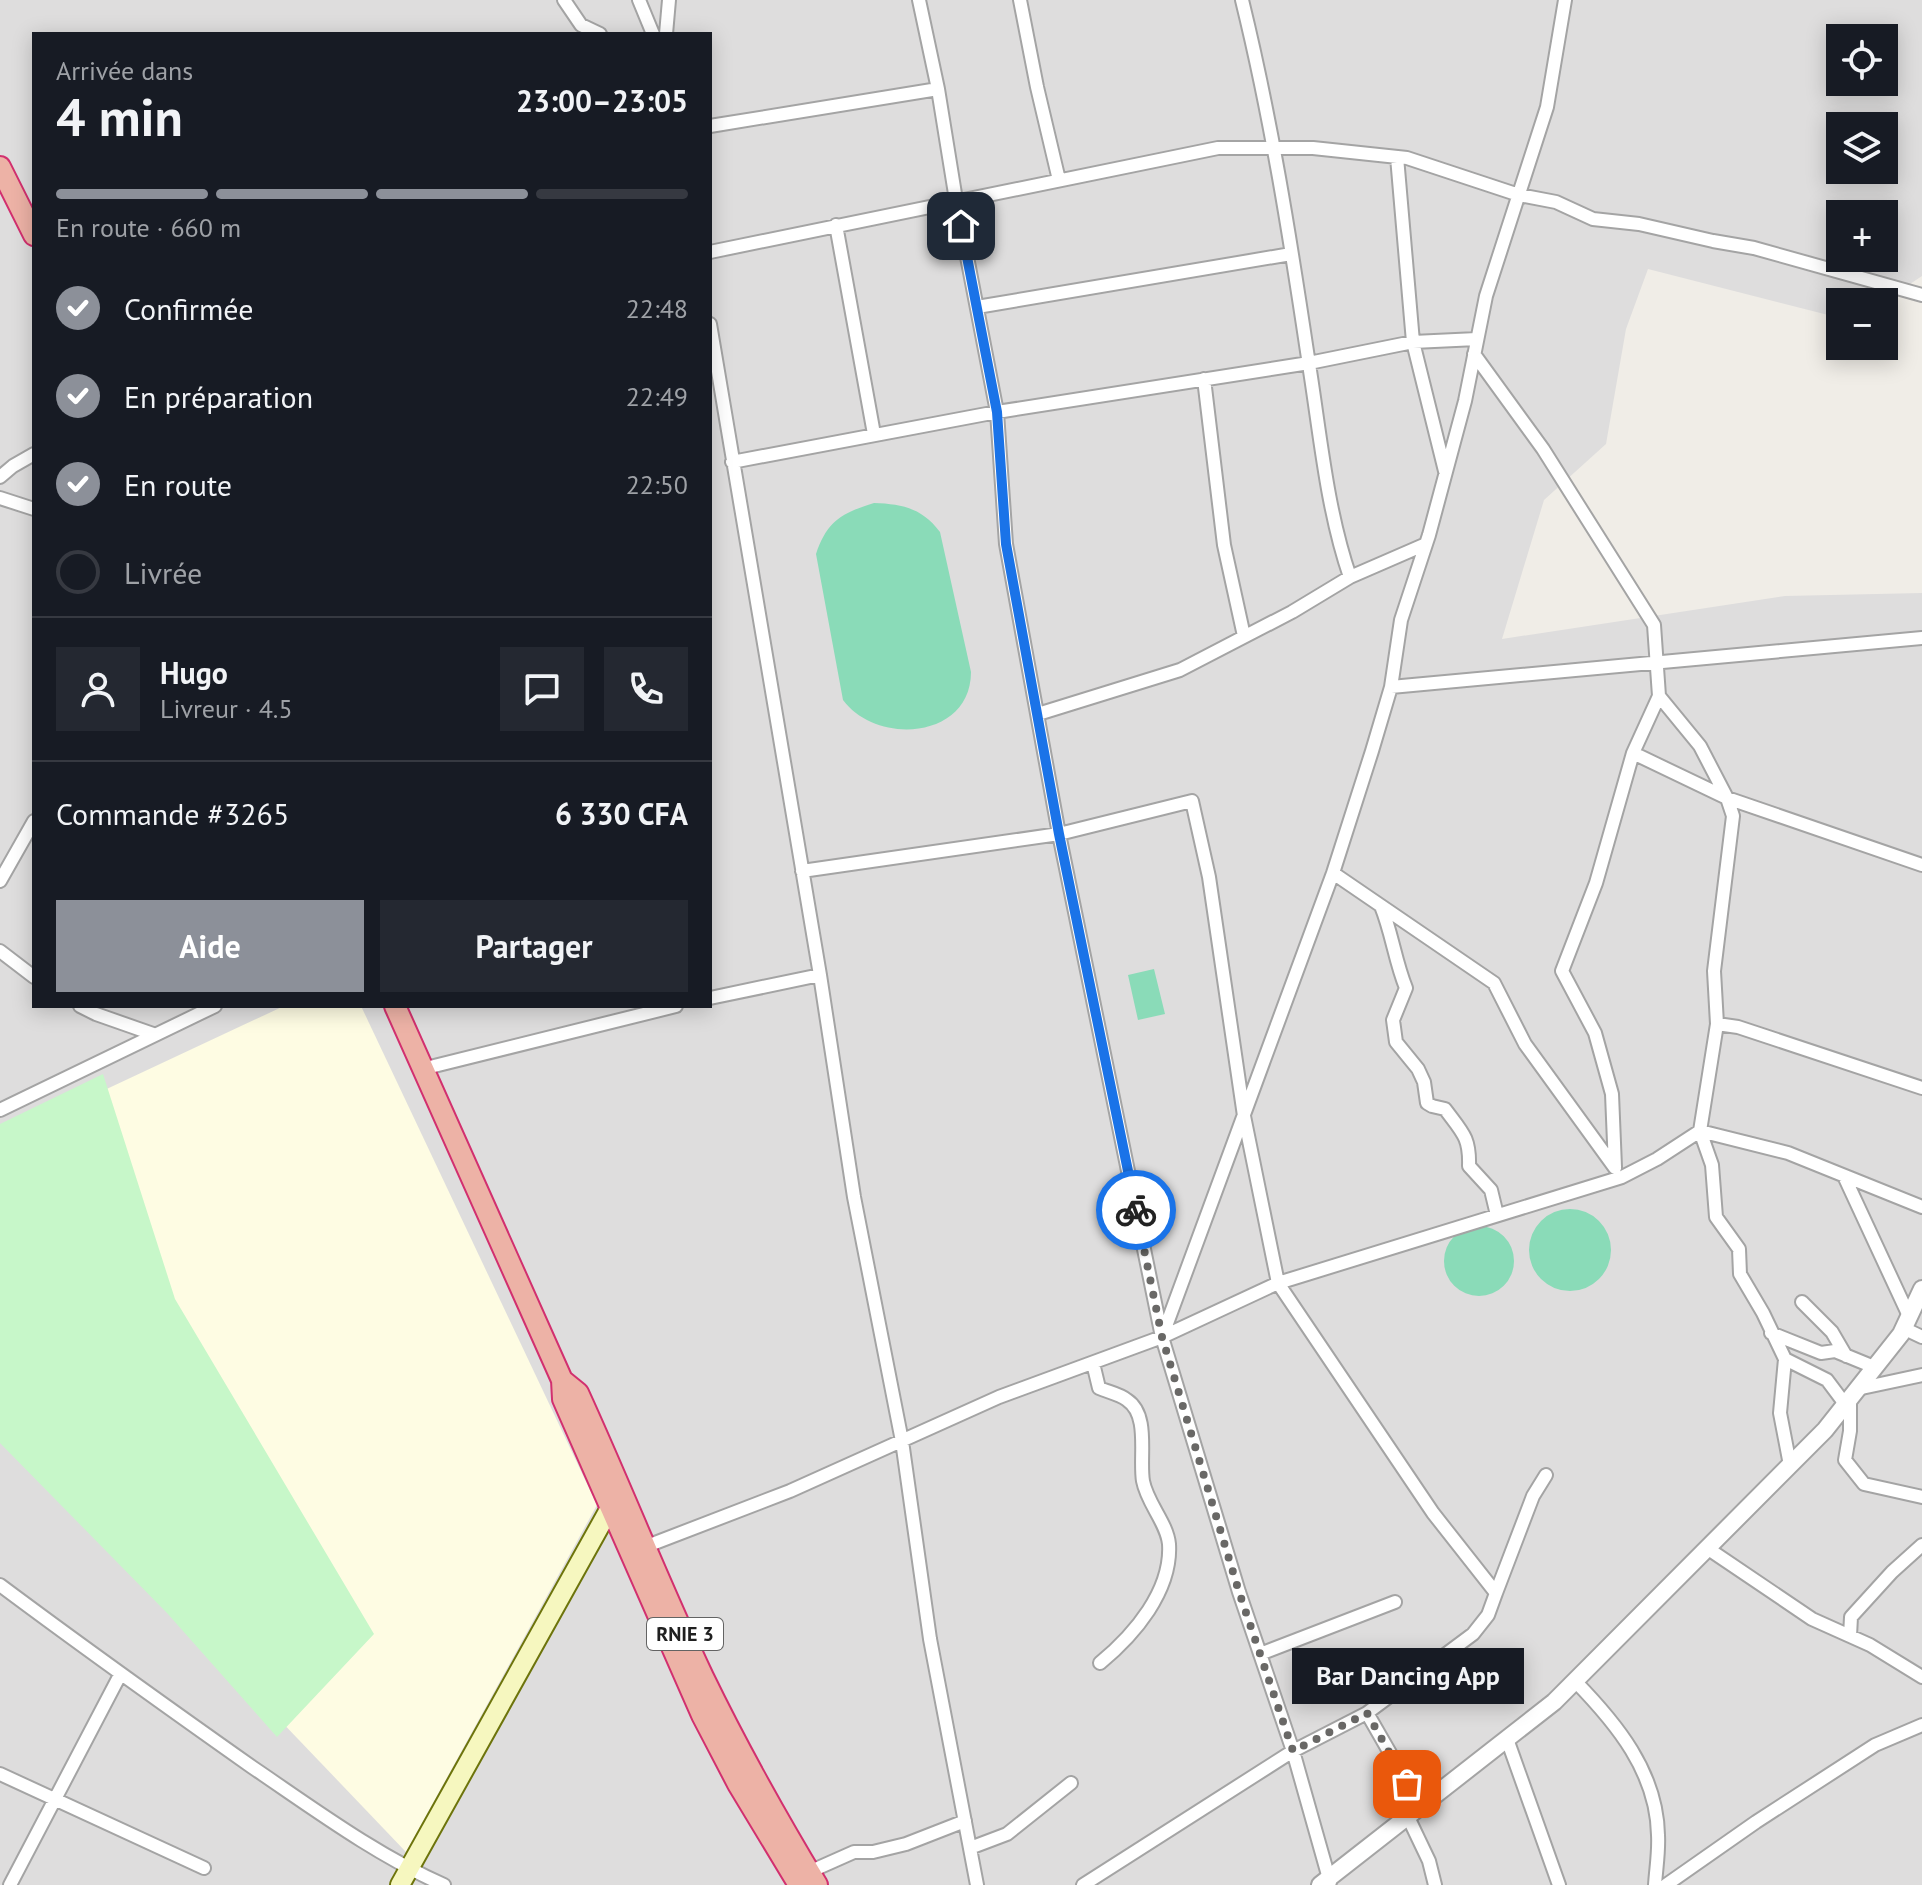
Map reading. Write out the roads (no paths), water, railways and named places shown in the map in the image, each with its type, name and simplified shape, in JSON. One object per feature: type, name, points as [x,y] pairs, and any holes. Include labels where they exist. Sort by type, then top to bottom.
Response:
[{"type":"highway","points":[[0,167],[32,231]]},
{"type":"highway","name":"RNIE 3","points":[[396,1008],[562,1380],[578,1393],[702,1715],[809,1881]]},
{"type":"highway","name":"RNIE 3","points":[[619,1505],[647,1546],[745,1780]]},
{"type":"main road","points":[[404,1877],[619,1505]]},
{"type":"street","points":[[564,0],[581,25],[596,32]]},
{"type":"street","points":[[639,0],[652,32]]},
{"type":"street","points":[[919,0],[997,412],[1006,544],[1059,834],[1162,1337],[1293,1751],[1327,1883],[1554,1702],[1825,1430],[1906,1322],[1922,1289]]},
{"type":"street","points":[[1020,0],[1059,180]]},
{"type":"street","points":[[1242,0],[1274,148],[1321,451],[1341,551],[1350,577]]},
{"type":"street","points":[[1162,1337],[1333,873],[1391,687],[1401,620],[1445,475],[1486,296],[1547,107],[1565,0]]},
{"type":"street","points":[[666,32],[670,1]]},
{"type":"street","points":[[712,126],[938,89]]},
{"type":"street","points":[[712,252],[1218,148],[1313,148],[1397,157],[1519,195],[1556,202],[1593,219],[1639,224],[1754,248],[1922,295]]},
{"type":"street","points":[[1397,157],[1413,342],[1445,475]]},
{"type":"street","points":[[836,225],[874,434]]},
{"type":"street","points":[[977,307],[1291,254]]},
{"type":"street","points":[[712,337],[820,975],[854,1197],[902,1441],[930,1639],[977,1885]]},
{"type":"street","points":[[732,462],[997,412],[1309,363],[1413,342],[1477,339]]},
{"type":"street","points":[[1474,354],[1551,460],[1654,625],[1659,696],[1633,753],[1596,883],[1562,971],[1595,1033],[1612,1094],[1618,1172]]},
{"type":"street","points":[[1204,379],[1224,545],[1244,636]]},
{"type":"street","points":[[0,477],[32,455]]},
{"type":"street","points":[[0,498],[32,508]]},
{"type":"street","points":[[1038,714],[1180,670],[1292,612],[1350,577],[1426,544]]},
{"type":"street","points":[[1391,687],[1922,638]]},
{"type":"street","points":[[1659,696],[1700,746],[1733,816],[1714,971],[1717,1024],[1700,1131],[1712,1165],[1716,1217],[1739,1249],[1740,1274],[1785,1359],[1780,1413],[1790,1465]]},
{"type":"street","points":[[1633,753],[1727,798],[1922,865]]},
{"type":"street","points":[[802,871],[1059,834],[1192,801],[1209,877],[1244,1116],[1278,1283],[1433,1513],[1496,1593]]},
{"type":"street","points":[[0,881],[32,825]]},
{"type":"street","points":[[1333,873],[1494,983],[1525,1044],[1618,1172]]},
{"type":"street","points":[[1381,906],[1392,932],[1397,967],[1406,988],[1393,1020],[1396,1042],[1418,1069],[1424,1082],[1427,1103],[1445,1109],[1466,1139],[1470,1150],[1469,1166],[1491,1190],[1497,1215]]},
{"type":"street","points":[[0,951],[32,975]]},
{"type":"street","points":[[712,995],[820,975]]},
{"type":"street","points":[[84,1008],[153,1034]]},
{"type":"street","points":[[0,1110],[211,1008]]},
{"type":"street","points":[[422,1069],[668,1008]]},
{"type":"street","points":[[1717,1024],[1738,1027],[1922,1088]]},
{"type":"street","points":[[647,1546],[790,1491],[999,1397],[1162,1337],[1278,1283],[1497,1215],[1657,1159],[1700,1131],[1788,1153],[1922,1207]]},
{"type":"street","points":[[1844,1176],[1906,1322],[1922,1337]]},
{"type":"street","points":[[1802,1302],[1832,1332],[1846,1356]]},
{"type":"street","points":[[1771,1333],[1821,1353],[1835,1351],[1874,1367]]},
{"type":"street","points":[[1785,1359],[1827,1380],[1850,1397]]},
{"type":"street","points":[[1093,1363],[1099,1388],[1129,1400],[1141,1417],[1144,1486],[1169,1543],[1164,1584],[1152,1605],[1117,1650],[1100,1663]]},
{"type":"street","points":[[1850,1397],[1922,1375]]},
{"type":"street","points":[[1850,1397],[1850,1431],[1845,1460],[1864,1484],[1922,1497]]},
{"type":"street","points":[[1083,1885],[1293,1751],[1367,1713],[1473,1634],[1488,1615],[1533,1496],[1546,1475]]},
{"type":"street","points":[[1850,1636],[1851,1617],[1892,1572],[1922,1545]]},
{"type":"street","points":[[1707,1548],[1812,1619],[1850,1636],[1922,1677]]},
{"type":"street","points":[[0,1585],[120,1675],[288,1791],[404,1877],[444,1885]]},
{"type":"street","points":[[1260,1654],[1395,1602]]},
{"type":"street","points":[[10,1885],[120,1675]]},
{"type":"street","points":[[1575,1681],[1609,1716],[1643,1769],[1656,1812],[1655,1885]]},
{"type":"street","points":[[1367,1713],[1414,1812],[1435,1885]]},
{"type":"street","points":[[1666,1885],[1875,1745],[1922,1725]]},
{"type":"street","points":[[1507,1739],[1559,1885]]},
{"type":"street","points":[[0,1774],[204,1868]]},
{"type":"street","points":[[970,1848],[1007,1834],[1071,1783]]},
{"type":"street","points":[[809,1881],[854,1852],[873,1852],[906,1844],[965,1821]]},
{"type":"place","name":"Bar Dancing App","points":[[1407,1784]]}]
